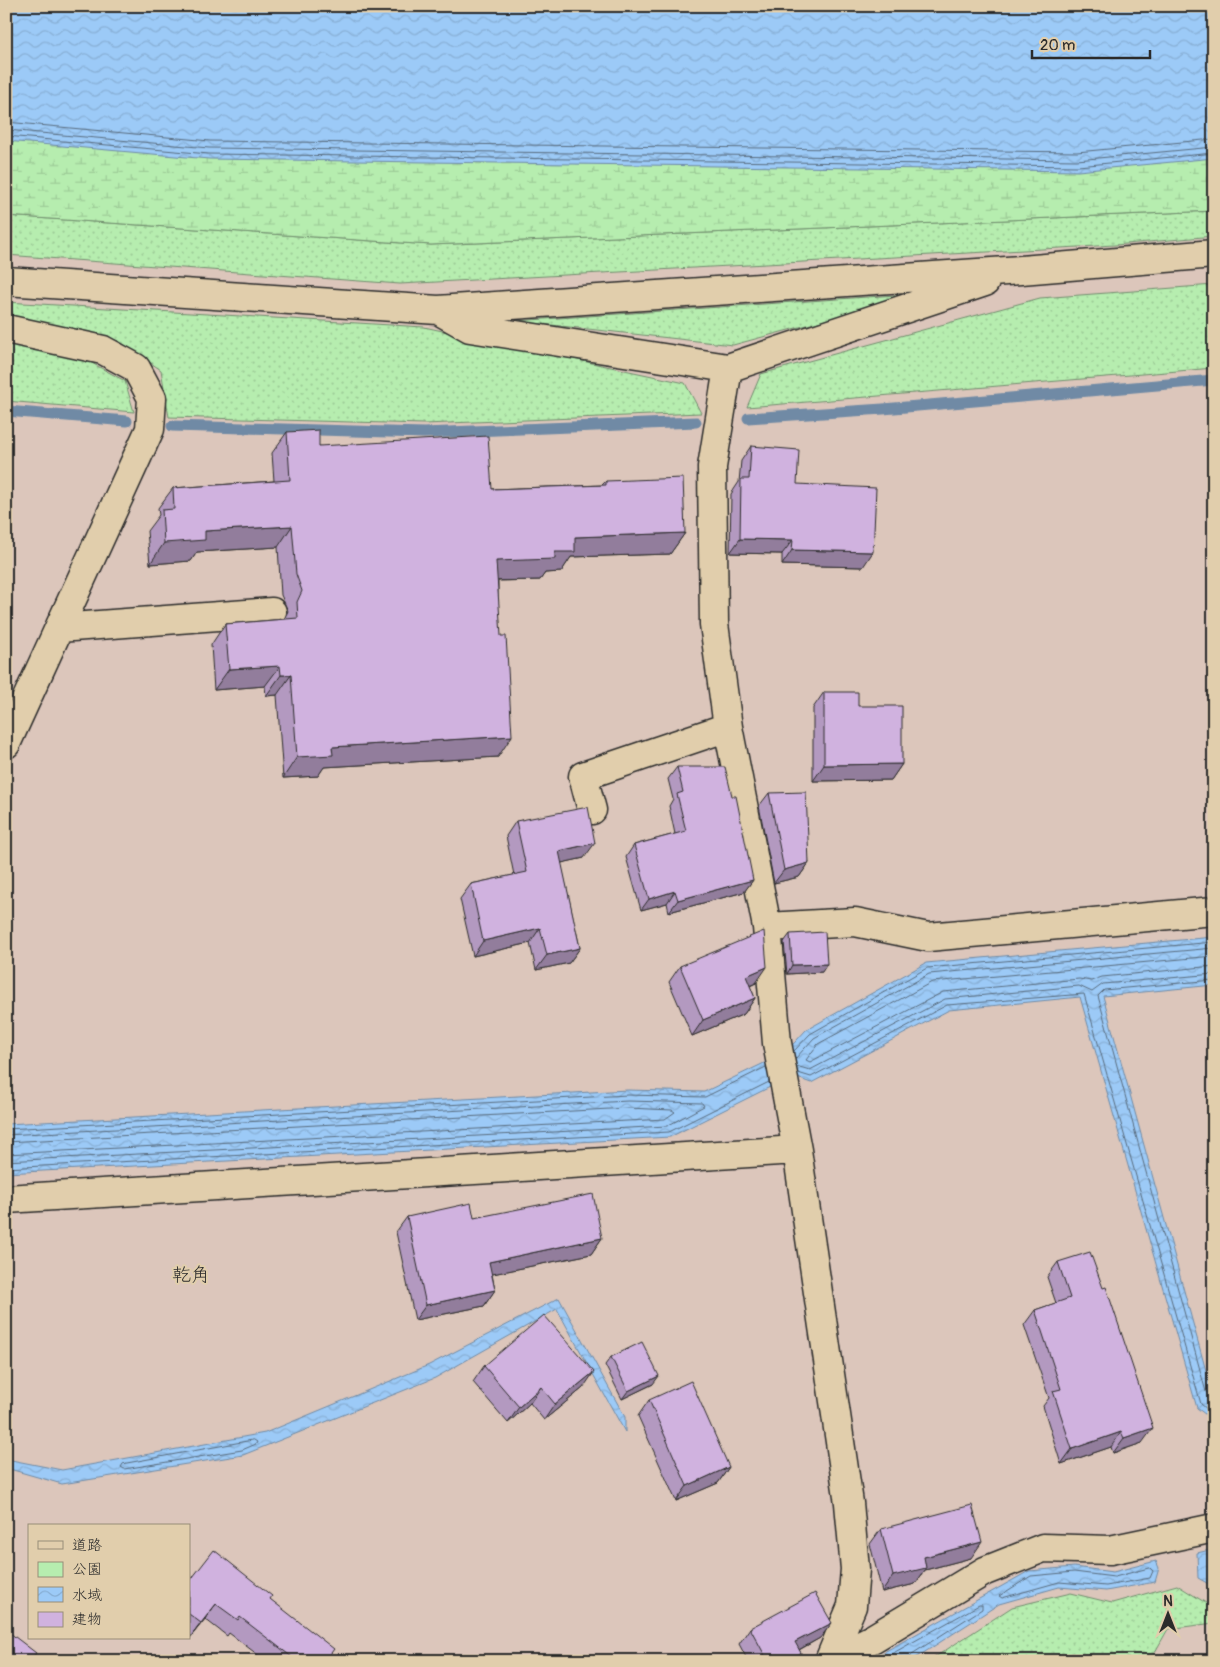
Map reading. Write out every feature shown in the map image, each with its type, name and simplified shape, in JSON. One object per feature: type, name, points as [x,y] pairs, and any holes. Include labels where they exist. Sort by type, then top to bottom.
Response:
[{"type":"street","points":[[6,281],[438,310],[1021,270],[1214,254]]},
{"type":"street","points":[[438,310],[470,328],[728,368],[1021,270]]},
{"type":"street","points":[[6,329],[103,350],[136,368],[152,398],[150,429],[6,744]]},
{"type":"street","points":[[728,368],[712,468],[714,624],[728,727],[767,927],[777,1043],[797,1150],[849,1503],[855,1569],[852,1606],[830,1660]]},
{"type":"street","points":[[59,628],[272,612]]},
{"type":"street","points":[[592,810],[583,776],[728,727]]},
{"type":"street","points":[[767,927],[855,922],[928,937],[1214,911]]},
{"type":"street","points":[[6,1199],[797,1150]]},
{"type":"street","points":[[830,1660],[872,1639],[985,1570],[1043,1548],[1110,1550],[1214,1528]]},
{"type":"green space","points":[[6,102],[1214,133],[1214,211],[431,245],[6,216]]},
{"type":"green space","points":[[1214,211],[1214,236],[1115,245],[400,284],[6,255],[6,216],[431,245]]},
{"type":"green space","points":[[1214,285],[1214,368],[747,407],[761,374],[1040,298]]},
{"type":"green space","points":[[926,293],[733,345],[515,321]]},
{"type":"green space","points":[[6,302],[424,327],[685,383],[701,413],[424,424],[169,417],[161,370],[119,341],[6,315]]},
{"type":"green space","points":[[6,343],[88,361],[125,381],[134,412],[6,401]]},
{"type":"green space","points":[[1177,1585],[1214,1608],[1214,1623],[1168,1629],[1150,1661],[929,1661],[1012,1607],[1071,1593],[1112,1603]]},
{"type":"water","points":[[6,6],[1214,6],[1214,158],[1078,171],[209,159],[6,141]]},
{"type":"water","points":[[1214,937],[1214,985],[1103,996],[1214,1400],[1214,1421],[1197,1408],[1080,997],[949,1010],[811,1083],[792,1076],[670,1137],[6,1173],[6,1124],[628,1090],[704,1092],[785,1053],[806,1030],[926,963]]},
{"type":"water","points":[[559,1298],[625,1417],[625,1432],[557,1309],[435,1378],[243,1455],[62,1484],[6,1468],[6,1459],[62,1470],[265,1433],[429,1365]]},
{"type":"water","points":[[1214,1549],[1214,1587],[1198,1578],[1197,1553]]},
{"type":"water","points":[[1156,1561],[1159,1568],[1155,1582],[1106,1591],[1059,1587],[999,1604],[911,1661],[868,1661],[1029,1571],[1074,1567],[1113,1572]]},
{"type":"building","points":[[319,430],[319,446],[488,436],[492,489],[606,485],[606,481],[683,478],[685,533],[575,537],[575,552],[555,552],[555,559],[496,561],[501,636],[506,636],[512,736],[332,747],[333,755],[297,757],[291,675],[281,675],[280,666],[229,669],[225,624],[298,618],[297,602],[302,591],[296,574],[292,526],[205,531],[205,540],[164,543],[162,510],[174,509],[173,488],[290,480],[287,432]]},
{"type":"building","points":[[751,446],[799,450],[797,484],[876,488],[873,552],[792,550],[793,540],[740,539],[741,479],[749,479]]},
{"type":"building","points":[[824,692],[858,692],[858,706],[902,706],[902,764],[824,765]]},
{"type":"building","points":[[677,767],[725,767],[732,796],[736,796],[753,880],[678,900],[675,891],[649,899],[634,845],[686,831],[677,794],[683,792]]},
{"type":"building","points":[[806,792],[809,863],[784,870],[769,793]]},
{"type":"building","points":[[588,807],[595,843],[559,851],[580,948],[547,955],[540,928],[483,941],[471,884],[527,872],[516,821]]},
{"type":"building","points":[[764,931],[767,967],[746,976],[755,998],[703,1020],[680,966]]},
{"type":"building","points":[[825,932],[827,964],[792,965],[790,934]]},
{"type":"building","points":[[593,1194],[602,1238],[489,1262],[495,1290],[426,1305],[407,1217],[471,1203],[474,1218]]},
{"type":"building","points":[[1090,1252],[1103,1288],[1106,1287],[1153,1428],[1124,1438],[1121,1432],[1072,1449],[1053,1391],[1061,1389],[1035,1310],[1070,1298],[1058,1262]]},
{"type":"building","points":[[544,1315],[594,1372],[555,1404],[541,1387],[519,1407],[484,1366]]},
{"type":"building","points":[[642,1342],[659,1376],[628,1391],[611,1357]]},
{"type":"building","points":[[691,1381],[729,1467],[687,1486],[649,1400]]},
{"type":"building","points":[[972,1505],[982,1542],[924,1557],[926,1568],[893,1576],[881,1529]]},
{"type":"building","points":[[214,1550],[272,1596],[270,1599],[334,1649],[325,1661],[297,1661],[240,1617],[238,1620],[216,1604],[201,1623],[190,1615],[190,1581]]},
{"type":"building","points":[[815,1593],[832,1623],[795,1642],[801,1653],[787,1661],[768,1661],[750,1628]]},
{"type":"building","points":[[6,1630],[36,1653],[32,1661],[6,1661]]},
{"type":"building","points":[[935,1656],[944,1661],[932,1661]]},
{"type":"waterway","points":[[748,418],[883,409],[1214,380]]},
{"type":"waterway","points":[[6,411],[127,421]]},
{"type":"waterway","points":[[172,426],[424,433],[696,422]]},
{"type":"district","name":"乾角","points":[[191,1275]]}]
